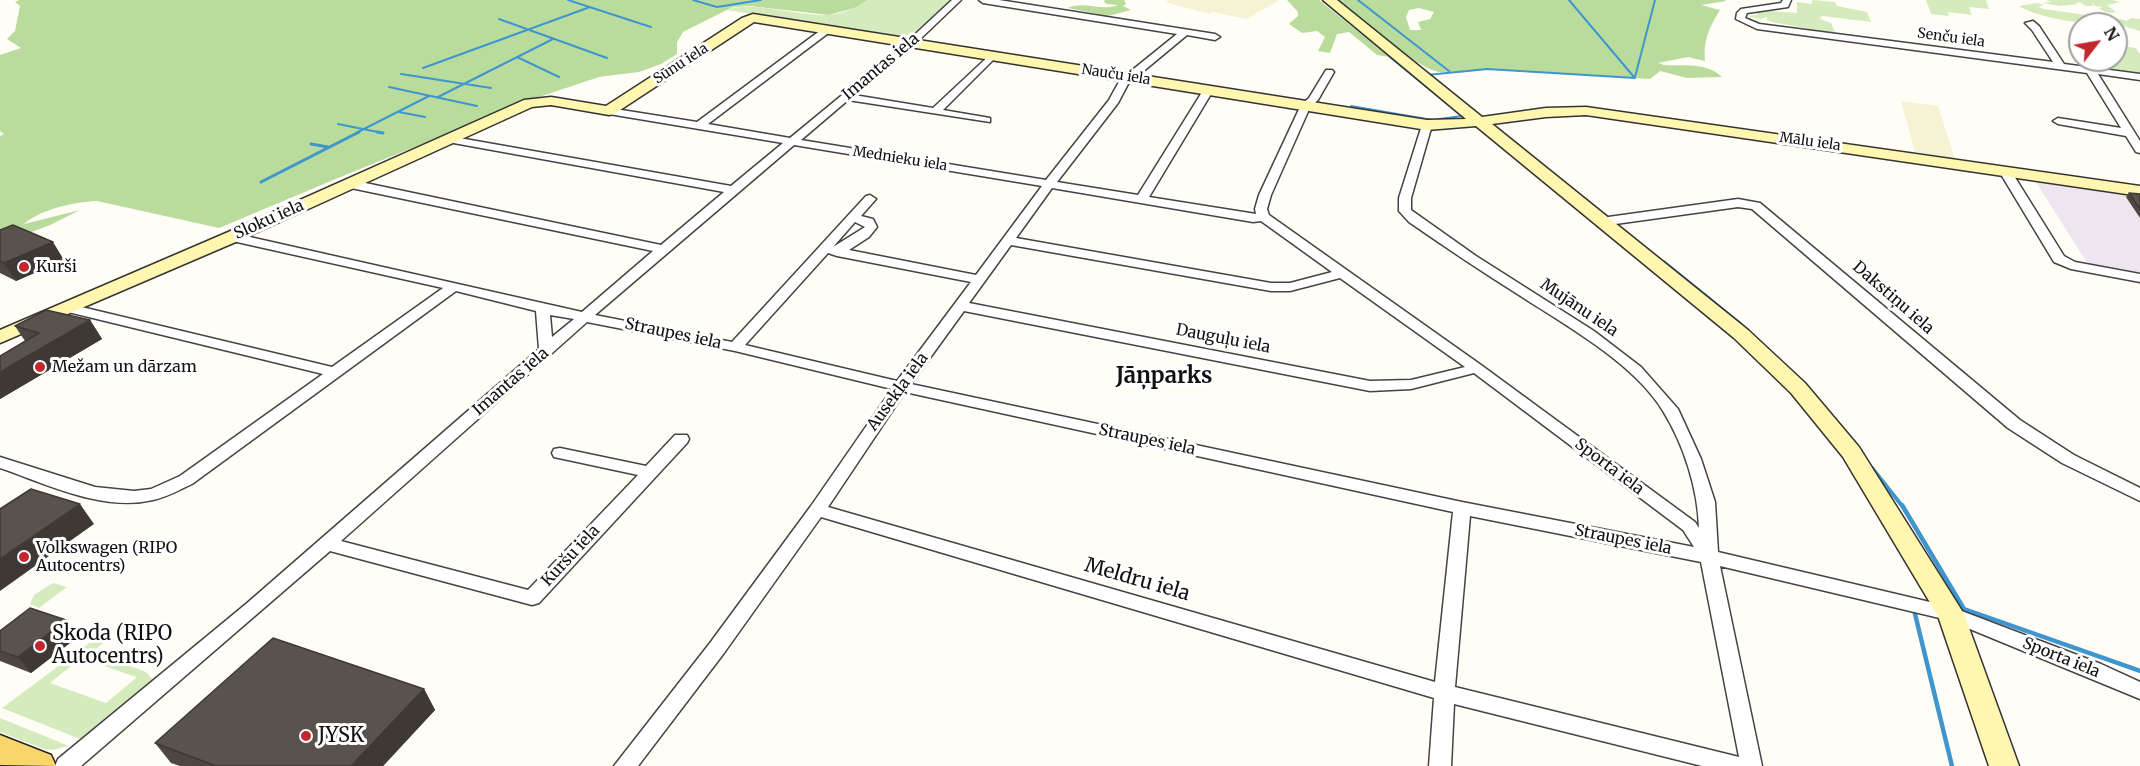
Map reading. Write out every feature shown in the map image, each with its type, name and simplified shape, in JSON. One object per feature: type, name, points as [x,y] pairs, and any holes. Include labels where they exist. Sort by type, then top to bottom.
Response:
[{"type":"main road","points":[[0,750],[39,766]]},
{"type":"street","name":"Imantas iela","points":[[66,766],[328,544],[546,350],[733,190],[912,42],[957,0]]},
{"type":"street","points":[[983,0],[1215,37]]},
{"type":"street","points":[[1329,0],[1741,334],[1798,388],[1851,452],[1951,614],[2004,766]]},
{"type":"street","points":[[1753,0],[1773,0]]},
{"type":"street","name":"Senču iela","points":[[1786,0],[1785,5],[1779,7],[1749,9],[1741,13],[1741,19],[1757,26],[2068,67]]},
{"type":"street","name":"Nauču iela","points":[[753,18],[1427,125],[1479,123]]},
{"type":"street","name":"Sūnu iela","points":[[609,111],[753,18]]},
{"type":"street","points":[[2030,23],[2036,28],[2060,66]]},
{"type":"street","points":[[700,125],[828,29]]},
{"type":"street","name":"Ausekļa iela","points":[[625,766],[717,648],[817,510],[901,387],[1050,183],[1114,101],[1124,82],[1132,78],[1185,32]]},
{"type":"street","points":[[935,112],[993,55]]},
{"type":"street","points":[[1263,217],[1261,209],[1264,195],[1306,105],[1313,100],[1329,72]]},
{"type":"street","points":[[2092,72],[2140,150]]},
{"type":"street","name":"Senču iela","points":[[2105,72],[2140,77]]},
{"type":"street","points":[[1142,199],[1209,89]]},
{"type":"street","points":[[846,97],[986,120]]},
{"type":"street","name":"Mednieku iela","points":[[538,102],[551,101],[1253,218],[1263,217]]},
{"type":"street","name":"Sloku iela","points":[[0,337],[232,237],[529,103],[538,102]]},
{"type":"street","name":"Mālu iela","points":[[1479,123],[1492,118],[1555,110],[1586,111],[2140,191]]},
{"type":"street","points":[[2058,121],[2129,132]]},
{"type":"street","name":"Mujānu iela","points":[[1427,125],[1405,198],[1405,211],[1471,259],[1589,334],[1636,370],[1670,409],[1693,459],[1707,502],[1709,557]]},
{"type":"street","points":[[448,139],[733,190]]},
{"type":"street","points":[[2005,171],[2060,259],[2071,265],[2140,278]]},
{"type":"street","points":[[351,184],[665,250]]},
{"type":"street","points":[[735,347],[831,250],[853,218],[870,199]]},
{"type":"street","name":"Dakstiņu iela","points":[[1601,222],[1738,203],[1756,207],[2014,424],[2068,459],[2140,495]]},
{"type":"street","name":"Sporta iela","points":[[1263,217],[1476,368],[1689,526],[1709,557],[1951,614],[2094,670],[2140,691]]},
{"type":"street","points":[[831,250],[865,234],[871,227],[869,222],[853,218]]},
{"type":"street","name":"Straupes iela","points":[[232,237],[454,286],[543,309],[735,347],[901,387],[1462,508],[1709,557]]},
{"type":"street","points":[[1008,241],[1271,287],[1290,287],[1344,273]]},
{"type":"street","points":[[831,250],[980,280]]},
{"type":"street","points":[[0,462],[114,497],[136,498],[155,495],[186,480],[454,286]]},
{"type":"street","name":"Dauguļu iela","points":[[962,306],[1370,386],[1395,388],[1419,386],[1476,368]]},
{"type":"street","points":[[69,308],[334,372]]},
{"type":"street","points":[[543,309],[546,350]]},
{"type":"street","name":"Kuršu iela","points":[[328,544],[532,598],[681,439]]},
{"type":"street","points":[[560,453],[649,472]]},
{"type":"street","points":[[1440,766],[1444,693],[1462,508]]},
{"type":"street","name":"Meldru iela","points":[[817,510],[1444,693],[1739,766]]},
{"type":"street","points":[[1709,557],[1751,766]]},
{"type":"shaded area","points":[[1170,0],[1279,0],[1247,19],[1212,12],[1210,14],[1165,2]]},
{"type":"shaded area","points":[[1901,101],[1938,106],[1955,159],[1915,152]]},
{"type":"shaded area","points":[[2034,179],[2140,194],[2140,273],[2089,266]]},
{"type":"green space","points":[[19,0],[868,0],[854,8],[829,15],[750,6],[733,7],[683,32],[677,42],[677,54],[661,64],[639,72],[599,77],[533,99],[219,228],[97,201],[58,207],[39,214],[24,224],[80,210],[50,225],[0,244],[0,136],[4,134],[0,131],[0,55],[21,48],[7,39],[15,31],[20,6],[15,2]]},
{"type":"green space","points":[[868,0],[953,0],[913,35],[904,39],[727,10],[749,7],[829,15],[849,10]]},
{"type":"green space","points":[[1105,0],[1124,0],[1126,4],[1123,6],[1131,10],[1108,16],[1068,8],[1080,5],[1112,7],[1118,5],[1107,4]]},
{"type":"green space","points":[[1287,0],[1319,0],[1390,57],[1377,55],[1349,32],[1337,34],[1330,53],[1318,51],[1325,37],[1317,31],[1302,33],[1289,24],[1298,16],[1298,12]]},
{"type":"green space","points":[[1334,0],[1726,1],[1701,5],[1720,10],[1708,34],[1705,61],[1688,57],[1658,63],[1702,67],[1722,77],[1687,78],[1660,71],[1650,79],[1487,69],[1447,73],[1431,70],[1405,58]],"holes":[[[1419,8],[1434,12],[1430,19],[1418,22],[1421,30],[1410,30],[1406,17],[1409,10]]]},
{"type":"green space","points":[[1812,0],[1835,2],[1837,6],[1867,12],[1871,22],[1822,16],[1820,19],[1831,23],[1835,32],[1832,33],[1772,22],[1767,20],[1767,17],[1761,19],[1746,16],[1758,15],[1754,11],[1759,10],[1797,13],[1797,2],[1812,4]]},
{"type":"green space","points":[[1926,0],[1986,0],[1989,9],[1969,7],[1972,15],[1948,12],[1949,16],[1931,14]]},
{"type":"green space","points":[[2046,0],[2120,2],[2107,5],[2116,12],[2106,12],[2092,2],[2093,6],[2086,6],[2079,2],[2060,6],[2042,3],[2051,2]]},
{"type":"green space","points":[[2037,3],[2044,5],[2038,7],[2068,12],[2068,21],[2043,16],[2019,6]]},
{"type":"green space","points":[[2131,18],[2140,19],[2140,31],[2128,28],[2128,20]]},
{"type":"green space","points":[[2128,47],[2136,48],[2140,54],[2140,75],[2120,72],[2128,72]]},
{"type":"green space","points":[[53,583],[67,587],[39,608],[30,604],[34,595]]},
{"type":"green space","points":[[95,639],[103,643],[92,652],[146,672],[153,680],[80,739],[2,708]],"holes":[[[81,658],[136,677],[106,703],[50,683]]]},
{"type":"green space","points":[[0,718],[69,746],[52,750],[44,749],[0,732]]},
{"type":"building","points":[[2129,193],[2140,194],[2140,209]]},
{"type":"building","points":[[13,225],[53,242],[4,263],[0,261],[0,230]]},
{"type":"building","points":[[46,310],[90,320],[0,372],[0,356],[39,333],[15,326]]},
{"type":"building","points":[[31,489],[80,504],[0,559],[0,509]]},
{"type":"building","points":[[30,608],[66,620],[18,657],[0,651],[0,631]]},
{"type":"building","name":"JYSK","points":[[273,638],[424,689],[351,766],[216,766],[155,743]]},
{"type":"waterway","points":[[568,0],[590,7]]},
{"type":"waterway","points":[[693,0],[717,7],[761,0]]},
{"type":"waterway","points":[[1358,0],[1449,71]]},
{"type":"waterway","points":[[1569,0],[1634,77]]},
{"type":"waterway","points":[[1635,77],[1655,0]]},
{"type":"waterway","points":[[528,30],[590,7]]},
{"type":"waterway","points":[[590,7],[651,27]]},
{"type":"waterway","points":[[499,19],[528,30]]},
{"type":"waterway","points":[[423,68],[528,30]]},
{"type":"waterway","points":[[528,30],[607,58]]},
{"type":"waterway","points":[[517,57],[553,39]]},
{"type":"waterway","points":[[464,84],[517,57]]},
{"type":"waterway","points":[[517,57],[559,77]]},
{"type":"waterway","points":[[1351,106],[1432,120],[1462,116],[1390,57]]},
{"type":"waterway","points":[[1427,75],[1487,69],[1635,78]]},
{"type":"waterway","points":[[401,74],[464,84]]},
{"type":"waterway","points":[[438,97],[464,84]]},
{"type":"waterway","points":[[464,84],[491,88]]},
{"type":"waterway","points":[[389,87],[477,106]]},
{"type":"waterway","points":[[364,129],[429,96]]},
{"type":"waterway","points":[[399,112],[425,117]]},
{"type":"waterway","points":[[338,124],[364,129]]},
{"type":"waterway","points":[[356,133],[364,129]]},
{"type":"waterway","points":[[364,129],[383,133],[377,132]]},
{"type":"waterway","points":[[261,182],[359,132]]},
{"type":"waterway","points":[[311,144],[328,147]]},
{"type":"waterway","points":[[1664,262],[1710,299]]},
{"type":"waterway","points":[[1708,298],[1740,324]]},
{"type":"waterway","points":[[1872,468],[1903,507]]},
{"type":"waterway","points":[[1902,505],[1964,609],[2140,671]]},
{"type":"waterway","points":[[1915,614],[1952,766]]},
{"type":"place","name":"Kurši","points":[[24,267]]},
{"type":"place","name":"Mežam un dārzam","points":[[40,367]]},
{"type":"place","name":"Volkswagen (RIPO Autocentrs)","points":[[24,557]]},
{"type":"place","name":"Skoda (RIPO Autocentrs)","points":[[40,646]]},
{"type":"place","name":"JYSK","points":[[306,736]]},
{"type":"district","name":"Jāņparks","points":[[1164,377]]}]
